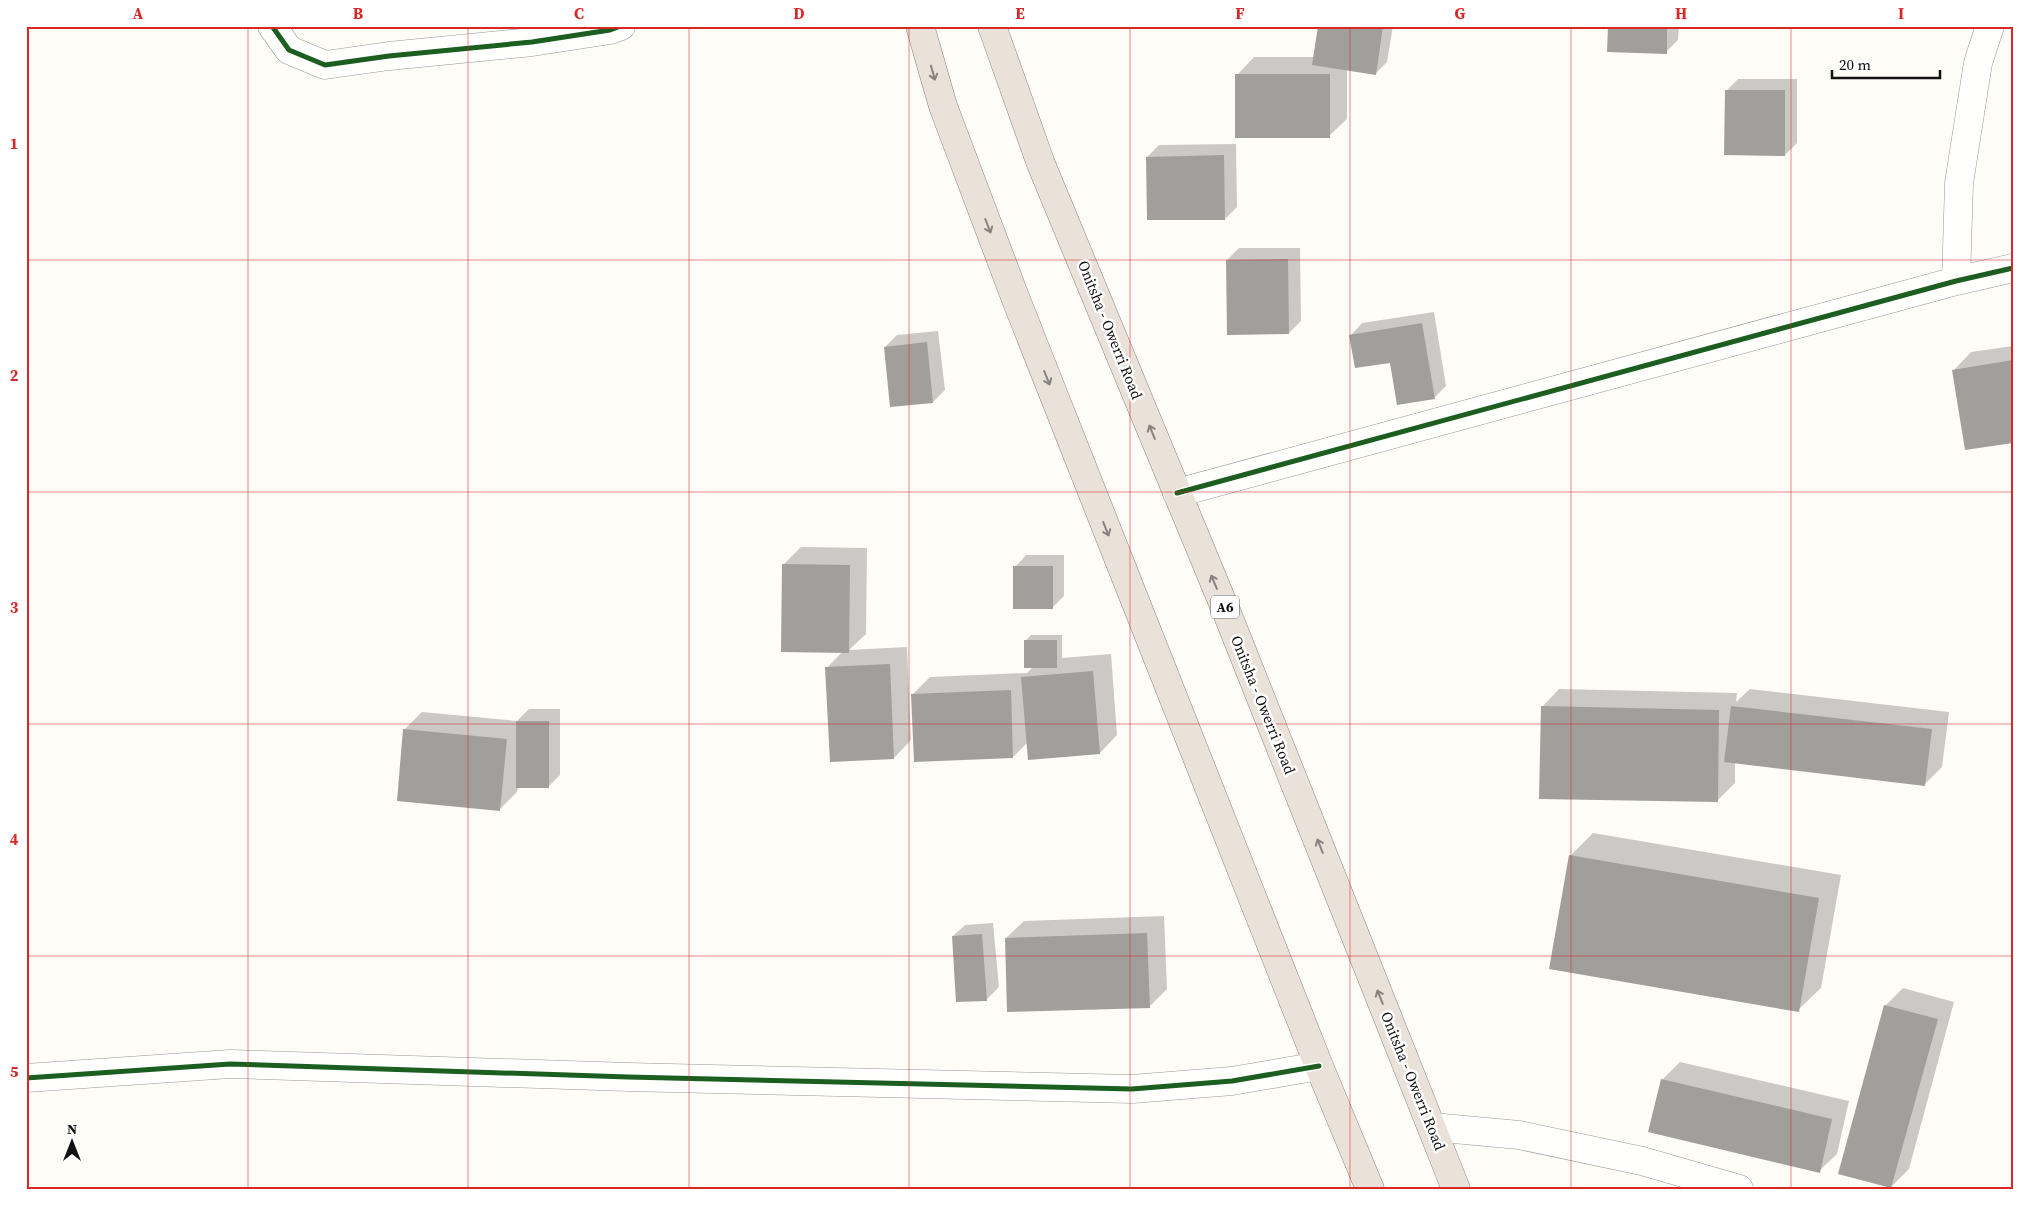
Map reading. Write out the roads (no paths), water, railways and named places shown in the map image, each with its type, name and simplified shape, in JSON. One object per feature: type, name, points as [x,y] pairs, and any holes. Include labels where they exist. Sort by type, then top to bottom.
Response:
[{"type":"highway","points":[[920,26],[943,106],[1015,297],[1319,1066],[1370,1189]]},
{"type":"highway","name":"Onitsha - Owerri Road","points":[[992,26],[1041,164],[1234,632],[1456,1189]]},
{"type":"street","points":[[272,26],[289,50],[325,65],[389,56],[532,42],[610,30],[621,26]]},
{"type":"street","points":[[1956,282],[1959,183],[1978,63],[1990,26]]},
{"type":"street","points":[[1177,493],[2013,268]]},
{"type":"street","points":[[26,1078],[230,1064],[628,1078],[1132,1089],[1232,1081],[1319,1066]]},
{"type":"street","points":[[1432,1127],[1519,1135],[1642,1162],[1738,1189]]}]
